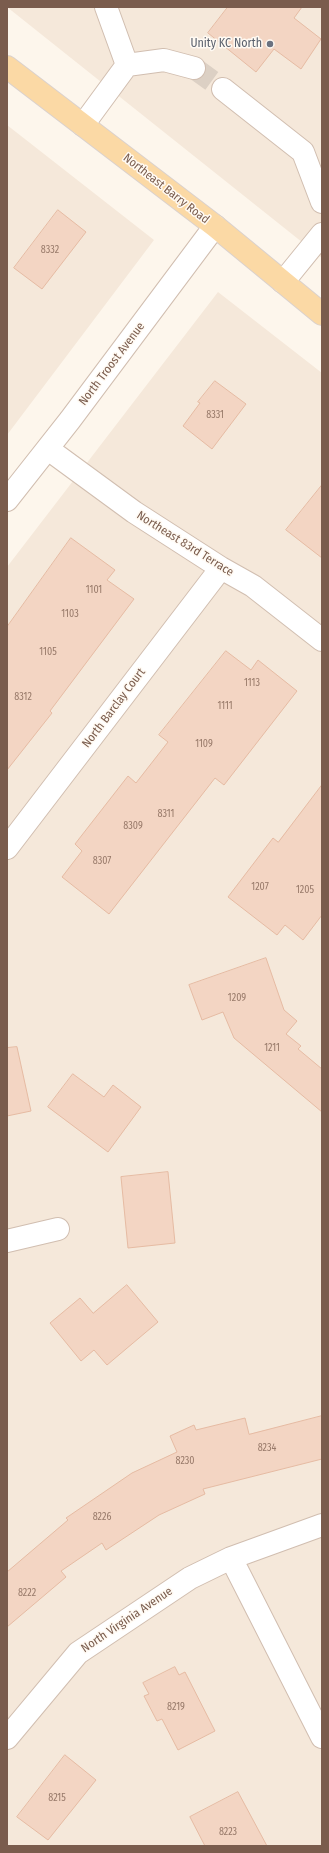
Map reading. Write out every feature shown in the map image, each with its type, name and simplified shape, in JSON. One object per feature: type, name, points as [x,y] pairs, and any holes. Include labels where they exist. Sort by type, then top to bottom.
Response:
[{"type":"main road","name":"Northeast Barry Road","points":[[7,67],[215,226],[322,314]]},
{"type":"street","points":[[106,7],[127,65]]},
{"type":"street","points":[[83,125],[127,65],[164,60],[194,68]]},
{"type":"street","points":[[223,89],[303,152],[322,202]]},
{"type":"street","name":"North Troost Avenue","points":[[7,500],[48,449],[215,226]]},
{"type":"street","points":[[284,282],[322,234]]},
{"type":"street","name":"Northeast 83rd Terrace","points":[[48,449],[134,512],[221,568],[253,586],[322,640]]},
{"type":"street","name":"North Barclay Court","points":[[7,848],[221,568]]},
{"type":"street","points":[[7,1241],[58,1229]]},
{"type":"street","name":"North Virginia Avenue","points":[[7,1738],[78,1653],[190,1578],[232,1558],[322,1524]]},
{"type":"street","points":[[232,1558],[322,1736]]},
{"type":"shaded area","points":[[7,7],[322,7],[322,258]]},
{"type":"shaded area","points":[[7,125],[154,240],[7,435]]},
{"type":"shaded area","points":[[218,292],[322,373],[322,1846],[7,1846],[7,567]]},
{"type":"building","name":"Unity KC North","points":[[228,7],[302,7],[294,18],[321,39],[301,69],[274,49],[256,72],[208,33]]},
{"type":"building","points":[[58,210],[86,232],[42,289],[14,268]]},
{"type":"building","points":[[215,381],[246,404],[212,449],[183,426],[200,403],[198,402]]},
{"type":"building","points":[[322,485],[322,558],[286,530]]},
{"type":"building","points":[[71,538],[115,570],[107,580],[134,599],[50,711],[52,713],[7,770],[7,627]]},
{"type":"building","points":[[226,651],[251,670],[258,660],[297,691],[224,785],[215,778],[109,914],[62,877],[82,851],[75,844],[128,776],[136,783],[168,742],[159,735]]},
{"type":"building","points":[[322,785],[322,915],[303,940],[285,925],[277,935],[228,897],[273,838],[278,842]]},
{"type":"building","points":[[266,958],[284,1010],[297,1021],[286,1034],[301,1046],[298,1049],[322,1069],[322,1112],[234,1038],[223,1012],[202,1020],[189,985]]},
{"type":"building","points":[[17,1047],[31,1111],[7,1116],[7,1048]]},
{"type":"building","points":[[73,1074],[104,1097],[113,1085],[141,1107],[108,1152],[48,1107]]},
{"type":"building","points":[[168,1172],[175,1243],[128,1248],[121,1177]]},
{"type":"building","points":[[127,1285],[158,1322],[107,1365],[94,1350],[81,1361],[50,1323],[80,1298],[93,1313]]},
{"type":"building","points":[[322,1416],[322,1459],[203,1489],[205,1494],[159,1515],[106,1550],[102,1543],[61,1571],[66,1577],[7,1627],[7,1572],[68,1520],[66,1518],[132,1473],[177,1452],[170,1436],[194,1425],[196,1430],[245,1418],[249,1434]]},
{"type":"building","points":[[175,1667],[179,1675],[185,1672],[215,1731],[178,1750],[162,1719],[157,1721],[144,1696],[149,1694],[143,1683]]},
{"type":"building","points":[[65,1755],[96,1780],[48,1840],[17,1817]]},
{"type":"building","points":[[238,1792],[267,1846],[205,1846],[190,1817]]},
{"type":"tunnel","points":[[194,68],[223,89]]},
{"type":"place","name":"Unity KC North","points":[[270,44]]}]
